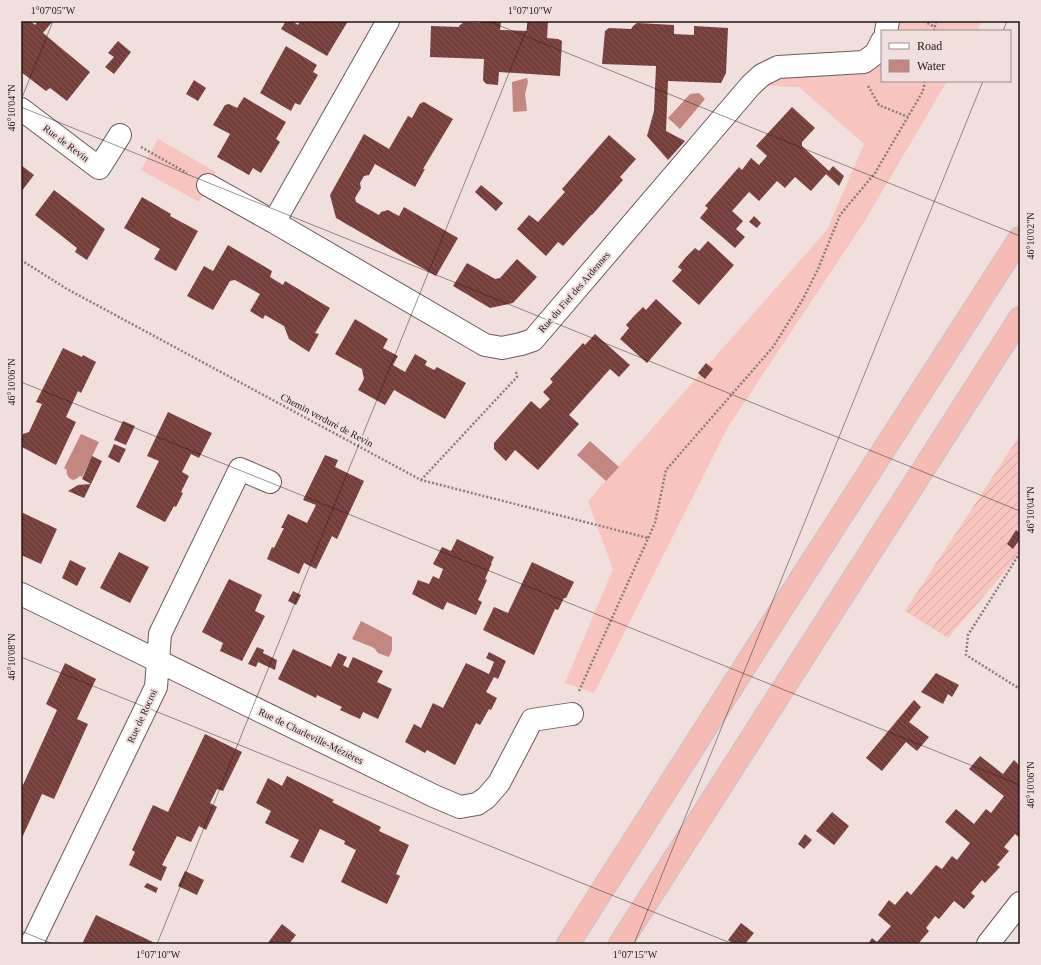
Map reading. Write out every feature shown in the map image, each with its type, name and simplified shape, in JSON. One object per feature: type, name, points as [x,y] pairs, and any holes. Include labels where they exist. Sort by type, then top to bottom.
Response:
[{"type":"highway","points":[[568,944],[1020,238]]},
{"type":"highway","points":[[620,944],[1020,318]]},
{"type":"street","points":[[274,222],[388,21]]},
{"type":"street","name":"Rue du Fief des Ardennes","points":[[208,185],[485,345],[502,348],[512,346],[533,340],[751,85],[762,75],[778,67],[864,62],[876,53],[881,43]]},
{"type":"street","name":"Rue de Revin","points":[[21,109],[99,168],[120,135]]},
{"type":"street","name":"Rue de Rocroi","points":[[30,944],[34,939],[156,687],[160,634],[240,469],[270,482]]},
{"type":"street","name":"Rue de Charleville-Mézières","points":[[21,594],[434,796],[460,807],[477,804],[486,798],[499,783],[532,720],[572,714]]},
{"type":"street","points":[[988,944],[1020,903]]},
{"type":"path","points":[[924,21],[934,29],[936,21]]},
{"type":"path","points":[[864,81],[879,105],[908,117]]},
{"type":"path","points":[[572,714],[580,688],[655,523],[666,470],[773,347],[803,299],[818,269],[840,215],[875,172],[923,90],[925,82]]},
{"type":"path","points":[[120,135],[208,185]]},
{"type":"path","name":"Chemin verduré de Revin","points":[[21,260],[67,289],[421,480],[648,538]]},
{"type":"path","points":[[421,480],[518,377],[512,346]]},
{"type":"path","points":[[1020,553],[968,635],[966,655],[1020,689]]},
{"type":"shaded area","points":[[888,21],[982,21],[977,30],[886,30]]},
{"type":"shaded area","points":[[881,42],[881,82],[946,82],[866,219],[728,427],[594,693],[565,683],[613,569],[588,501],[827,230],[864,144],[799,87],[751,85],[762,75],[864,62]]},
{"type":"shaded area","points":[[158,139],[216,172],[199,202],[141,170]]},
{"type":"shaded area","points":[[1020,435],[1020,554],[948,638],[905,611]]},
{"type":"water","points":[[527,78],[528,82],[525,94],[527,111],[513,112],[512,82]]},
{"type":"water","points":[[699,93],[705,99],[680,129],[668,118],[690,94]]},
{"type":"water","points":[[81,434],[99,442],[82,477],[80,476],[73,480],[68,476],[67,470],[64,468]]},
{"type":"water","points":[[590,441],[619,467],[606,481],[577,455]]},
{"type":"water","points":[[361,621],[392,637],[392,650],[389,657],[378,653],[372,647],[352,639]]},
{"type":"building","points":[[21,21],[30,21],[35,25],[38,21],[53,21],[43,33],[90,72],[67,101],[50,88],[46,91],[21,72]]},
{"type":"building","points":[[286,21],[292,21],[298,25],[300,21],[348,21],[327,56],[281,29]]},
{"type":"building","points":[[481,21],[501,21],[500,30],[527,31],[527,21],[548,21],[547,38],[562,41],[560,76],[499,72],[498,85],[487,84],[483,80],[484,59],[430,57],[431,26],[459,27],[464,22],[480,23]]},
{"type":"building","points":[[637,23],[674,25],[674,34],[694,35],[694,26],[728,28],[726,73],[721,83],[668,81],[666,131],[685,141],[668,160],[647,136],[654,111],[656,66],[602,64],[605,31],[609,28],[631,29]]},
{"type":"building","points":[[118,41],[131,52],[114,74],[105,67],[114,57],[108,53]]},
{"type":"building","points":[[286,46],[317,65],[313,72],[318,75],[300,105],[295,103],[291,111],[260,93]]},
{"type":"building","points":[[194,80],[206,88],[198,101],[186,94]]},
{"type":"building","points":[[244,97],[286,122],[276,139],[280,142],[261,173],[253,168],[249,175],[217,157],[230,134],[213,125],[225,105],[229,104],[237,108]]},
{"type":"building","points":[[424,102],[453,119],[423,169],[425,169],[415,187],[375,164],[369,175],[364,176],[360,183],[361,188],[355,198],[356,202],[379,215],[381,212],[388,210],[399,216],[404,207],[458,238],[436,276],[336,218],[330,195],[364,134],[389,149],[408,116],[412,118],[419,105]]},
{"type":"building","points":[[792,107],[815,128],[802,142],[802,146],[829,171],[833,166],[844,176],[839,186],[826,174],[811,191],[795,177],[785,188],[777,181],[759,201],[749,192],[732,211],[743,221],[736,229],[745,237],[735,248],[700,218],[708,208],[705,206],[739,167],[742,170],[751,158],[759,165],[767,156],[756,146]]},
{"type":"building","points":[[609,135],[636,159],[620,177],[623,180],[592,215],[563,246],[558,242],[546,256],[517,229],[529,215],[538,222],[565,192],[562,189]]},
{"type":"building","points":[[21,165],[34,175],[21,192]]},
{"type":"building","points":[[481,185],[503,203],[496,211],[475,192]]},
{"type":"building","points":[[54,190],[105,229],[87,260],[75,252],[77,248],[35,215]]},
{"type":"building","points":[[142,197],[171,214],[170,216],[198,231],[176,271],[154,259],[160,249],[124,228]]},
{"type":"building","points":[[754,216],[761,223],[757,228],[749,222]]},
{"type":"building","points":[[708,241],[734,265],[699,305],[672,281],[682,270],[678,267],[686,257],[695,248],[699,251]]},
{"type":"building","points":[[228,245],[272,271],[270,277],[283,285],[285,281],[330,308],[315,333],[319,334],[309,352],[289,339],[284,326],[265,315],[263,319],[250,311],[260,294],[235,280],[230,281],[213,310],[187,296],[204,266],[213,271]]},
{"type":"building","points":[[517,259],[537,277],[513,303],[490,308],[453,286],[467,263],[495,279],[500,278]]},
{"type":"building","points":[[656,299],[682,323],[647,363],[620,339],[629,328],[626,325],[634,316],[643,307],[646,310]]},
{"type":"building","points":[[355,319],[388,339],[383,348],[398,356],[393,365],[405,372],[415,354],[427,361],[425,365],[434,370],[437,367],[466,383],[445,419],[394,390],[385,405],[358,390],[364,379],[362,369],[335,354]]},
{"type":"building","points":[[595,334],[630,365],[619,377],[610,369],[569,415],[579,424],[538,470],[515,450],[506,461],[494,449],[494,443],[531,401],[540,409],[550,399],[543,392],[553,382],[550,379],[583,343],[585,345]]},
{"type":"building","points":[[63,348],[82,357],[83,355],[96,362],[81,393],[78,391],[66,417],[76,422],[56,465],[22,447],[21,439],[23,434],[29,432],[42,404],[36,402]]},
{"type":"building","points":[[706,363],[713,369],[705,379],[698,373]]},
{"type":"building","points":[[168,412],[212,433],[199,458],[191,454],[182,472],[189,476],[181,492],[183,493],[176,507],[174,506],[165,522],[136,507],[159,461],[147,456]]},
{"type":"building","points":[[123,421],[135,426],[126,445],[114,440]]},
{"type":"building","points":[[114,444],[126,449],[119,463],[108,457]]},
{"type":"building","points":[[325,455],[338,460],[335,467],[364,481],[337,539],[332,536],[316,569],[304,563],[299,574],[267,559],[272,547],[274,548],[284,528],[281,528],[288,514],[307,523],[316,505],[303,500]]},
{"type":"building","points":[[92,456],[102,461],[91,484],[82,479]]},
{"type":"building","points":[[91,484],[84,498],[68,491],[78,485]]},
{"type":"building","points":[[21,512],[57,529],[41,564],[21,555]]},
{"type":"building","points":[[1016,530],[1020,533],[1020,539],[1013,549],[1007,544]]},
{"type":"building","points":[[457,539],[494,557],[485,579],[487,580],[478,600],[482,602],[476,615],[447,602],[443,610],[412,594],[418,580],[429,584],[433,576],[439,579],[443,569],[433,564],[442,547],[451,551]]},
{"type":"building","points":[[119,552],[149,567],[130,603],[100,588]]},
{"type":"building","points":[[70,560],[86,568],[77,586],[62,578]]},
{"type":"building","points":[[532,562],[574,582],[558,610],[555,609],[534,655],[483,630],[494,607],[508,613]]},
{"type":"building","points":[[229,579],[262,595],[255,611],[265,616],[242,661],[220,651],[223,643],[202,632]]},
{"type":"building","points":[[293,591],[301,595],[296,605],[288,601]]},
{"type":"building","points":[[257,647],[264,650],[263,653],[277,660],[275,670],[258,662],[256,667],[248,664]]},
{"type":"building","points":[[293,649],[331,667],[338,653],[347,657],[343,665],[348,668],[353,657],[383,671],[377,682],[392,689],[378,719],[363,712],[360,719],[340,710],[342,707],[317,695],[316,698],[278,679]]},
{"type":"building","points":[[489,652],[506,661],[498,679],[494,677],[486,692],[497,698],[491,710],[489,709],[480,725],[476,723],[455,765],[427,750],[425,753],[405,742],[414,724],[421,728],[433,703],[443,708],[466,663],[489,674],[494,662],[486,658]]},
{"type":"building","points":[[65,663],[96,679],[77,719],[88,724],[54,799],[42,794],[21,840],[21,784],[23,785],[57,710],[46,704]]},
{"type":"building","points":[[936,673],[959,685],[952,697],[948,694],[943,704],[921,692]]},
{"type":"building","points":[[914,700],[921,707],[909,722],[929,737],[917,751],[906,742],[882,771],[866,758]]},
{"type":"building","points":[[205,734],[242,752],[223,791],[217,789],[210,803],[217,807],[206,830],[199,826],[191,842],[177,836],[162,865],[167,867],[161,881],[129,865],[135,852],[132,850],[153,805],[168,812]]},
{"type":"building","points":[[980,756],[1003,774],[1014,760],[1020,766],[1020,838],[1015,834],[1004,847],[1009,851],[997,865],[1000,867],[985,883],[982,880],[971,893],[975,896],[964,909],[954,901],[939,919],[935,916],[926,928],[929,931],[918,944],[868,944],[872,938],[877,942],[891,926],[878,915],[889,900],[895,905],[907,891],[911,895],[936,865],[942,869],[952,856],[957,860],[970,843],[945,822],[956,809],[974,824],[986,809],[991,813],[1004,796],[969,769]]},
{"type":"building","points":[[287,776],[334,800],[332,802],[381,827],[379,831],[409,845],[396,874],[400,876],[387,904],[341,882],[356,850],[344,844],[345,841],[320,829],[303,863],[290,857],[299,840],[265,823],[271,811],[256,803],[268,778],[282,786]]},
{"type":"building","points":[[832,812],[849,826],[834,845],[816,831]]},
{"type":"building","points":[[805,834],[812,840],[804,849],[798,844]]},
{"type":"building","points":[[185,871],[204,880],[197,895],[178,886]]},
{"type":"building","points":[[147,883],[158,888],[156,893],[144,887]]},
{"type":"building","points":[[96,915],[136,934],[157,944],[82,944]]},
{"type":"building","points":[[741,923],[754,933],[745,944],[733,944],[728,940]]},
{"type":"building","points":[[282,924],[296,935],[289,944],[267,944]]}]
